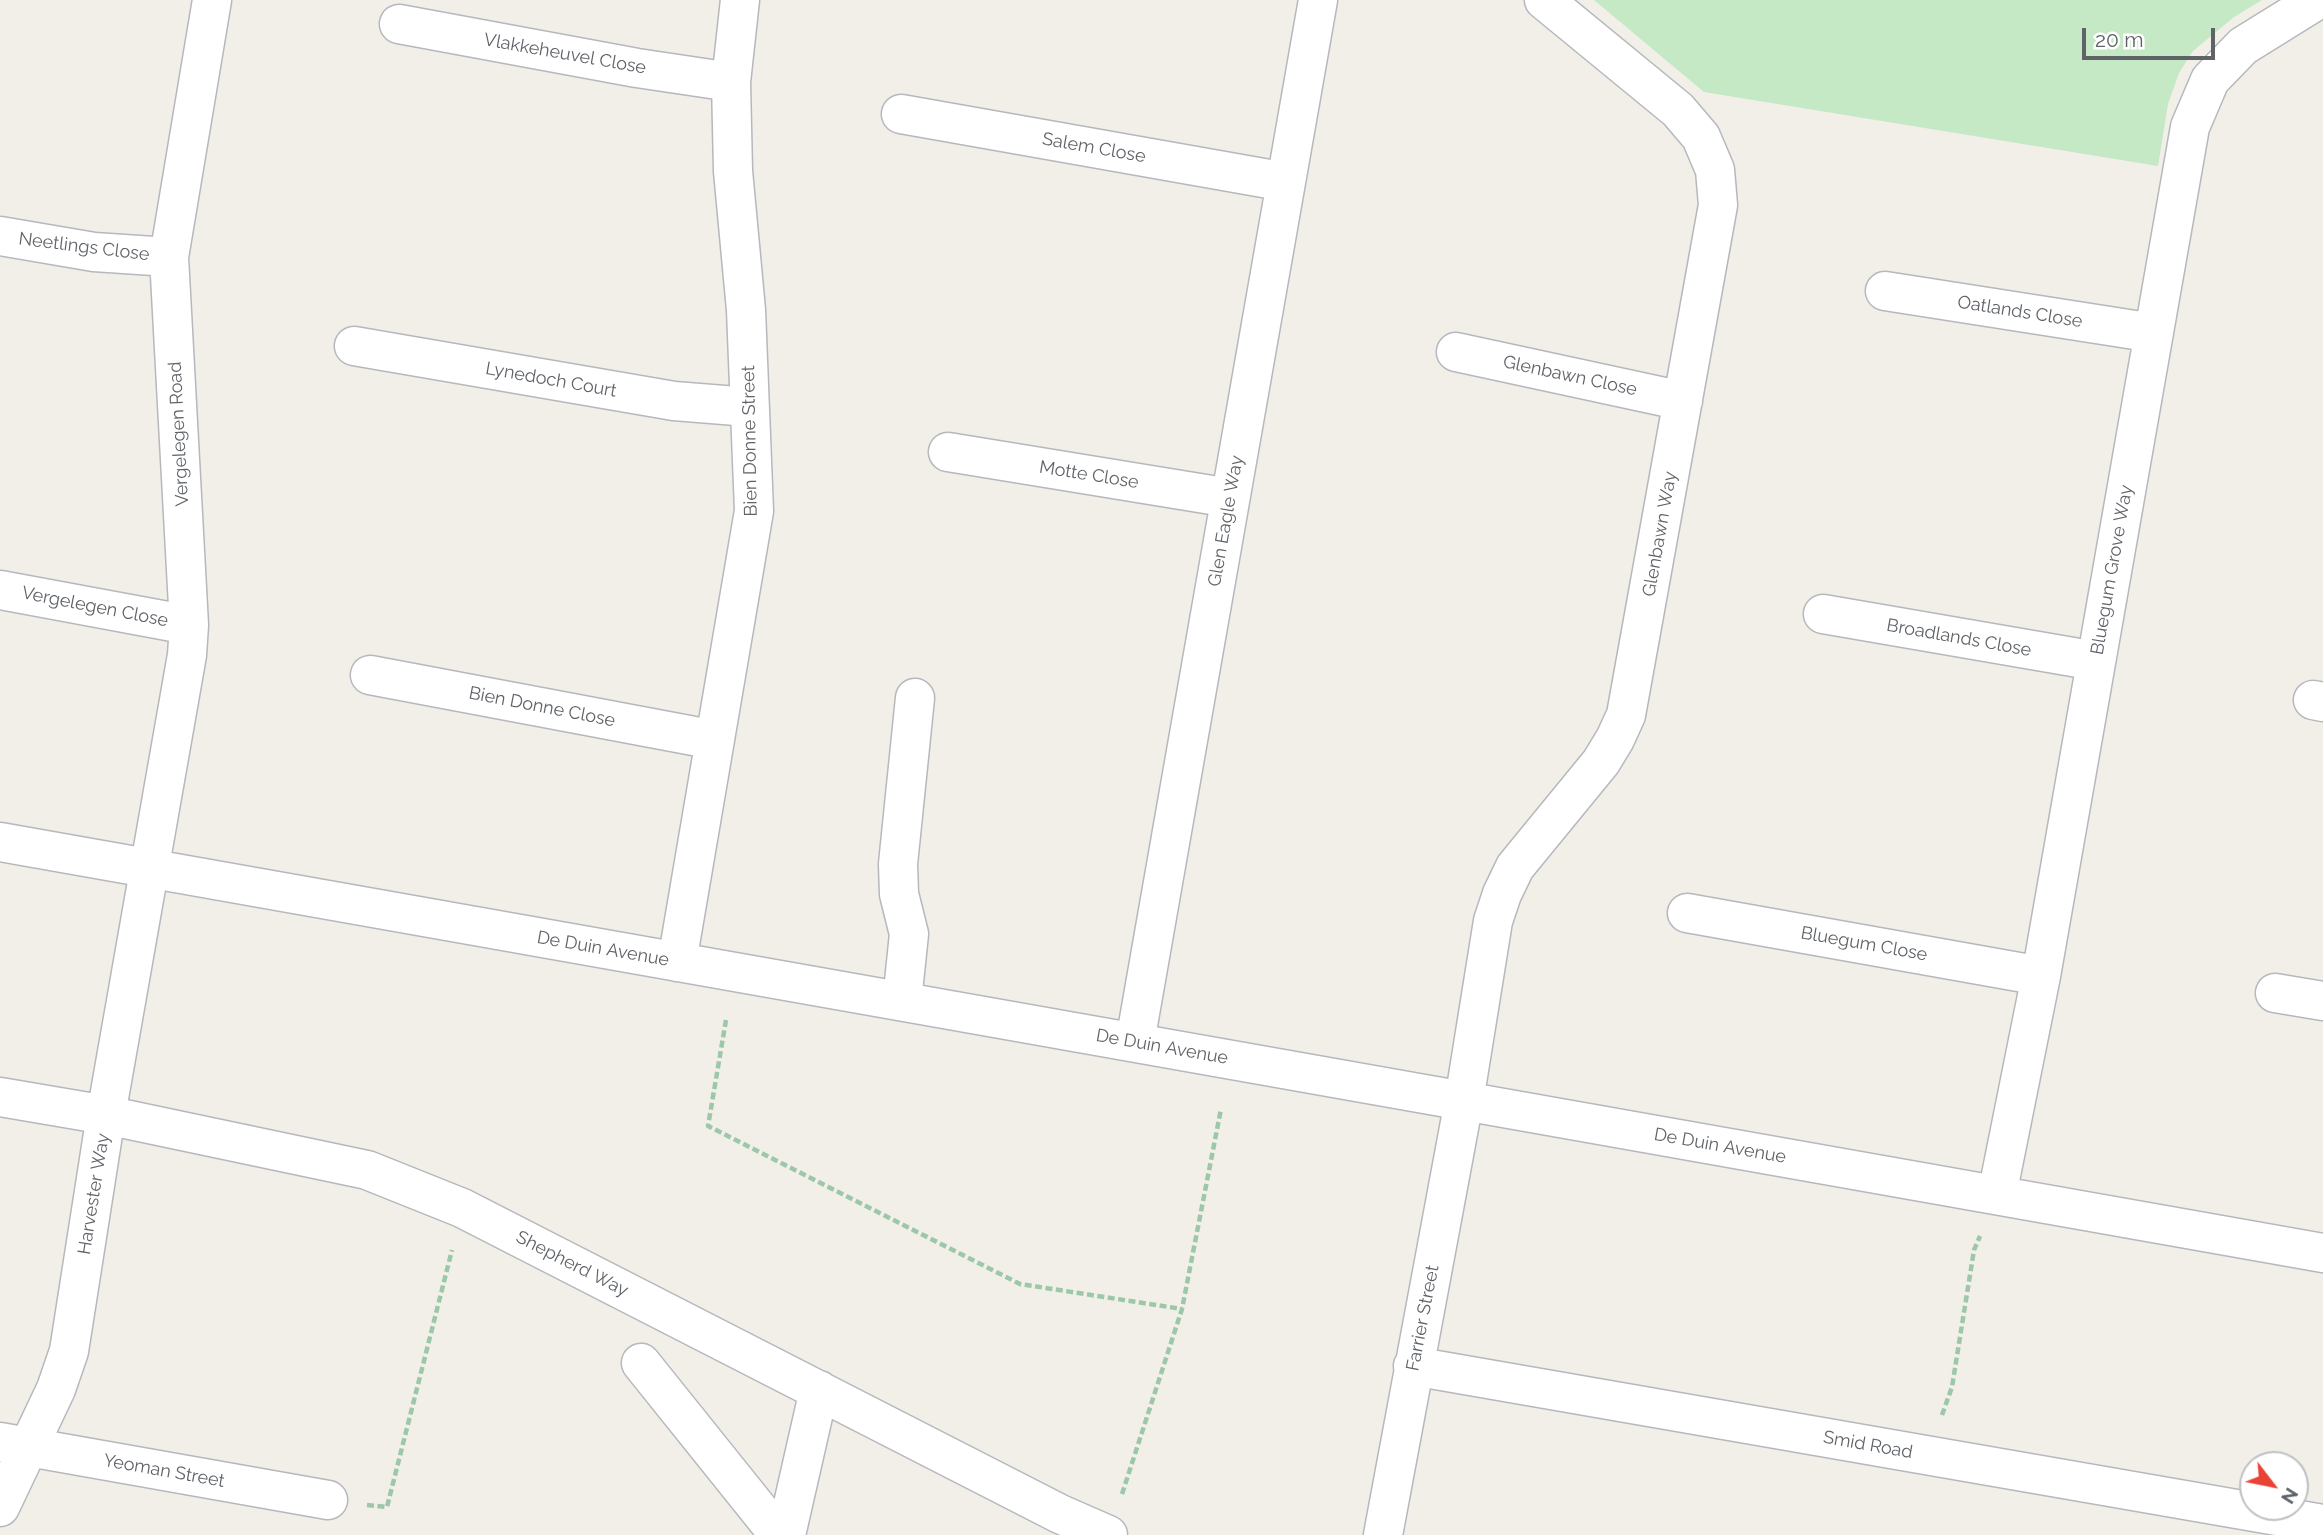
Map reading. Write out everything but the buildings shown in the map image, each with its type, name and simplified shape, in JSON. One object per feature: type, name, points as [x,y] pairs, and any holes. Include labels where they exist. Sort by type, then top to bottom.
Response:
[{"type":"street","name":"Vergelegen Road","points":[[150,868],[190,625],[169,257],[212,0]]},
{"type":"street","name":"Bien Donne Street","points":[[677,962],[754,511],[746,310],[733,170],[731,82],[740,0]]},
{"type":"street","name":"Glen Eagle Way","points":[[1135,1042],[1318,0]]},
{"type":"street","name":"Glenbawn Way","points":[[1464,1101],[1493,921],[1502,894],[1515,867],[1601,762],[1626,715],[1718,205],[1715,170],[1701,137],[1678,110],[1544,0]]},
{"type":"street","name":"Bluegum Grove Way","points":[[1997,1195],[2041,976],[2190,127],[2210,80],[2244,46],[2317,0]]},
{"type":"street","name":"Vlakkeheuvel Close","points":[[399,24],[637,68],[731,82]]},
{"type":"street","name":"Salem Close","points":[[901,114],[1286,182]]},
{"type":"street","name":"Neetlings Close","points":[[0,236],[93,252],[169,257]]},
{"type":"street","name":"Oatlands Close","points":[[1885,291],[2154,333]]},
{"type":"street","name":"Lynedoch Court","points":[[354,346],[674,401],[749,407]]},
{"type":"street","name":"Glenbawn Close","points":[[1456,352],[1683,401]]},
{"type":"street","name":"Motte Close","points":[[948,452],[1230,498]]},
{"type":"street","name":"Vergelegen Close","points":[[0,590],[190,625]]},
{"type":"street","name":"Broadlands Close","points":[[1823,614],[2096,661]]},
{"type":"street","name":"Bien Donne Close","points":[[370,675],[715,740]]},
{"type":"street","points":[[902,1001],[909,934],[899,894],[898,864],[915,698]]},
{"type":"street","name":"De Duin Avenue","points":[[0,842],[2323,1253]]},
{"type":"street","name":"Harvester Way","points":[[0,1507],[14,1444],[56,1389],[69,1351],[106,1115],[150,868]]},
{"type":"street","name":"Bluegum Close","points":[[1687,913],[2041,976]]},
{"type":"street","points":[[2274,993],[2323,1001]]},
{"type":"street","name":"Shepherd Way","points":[[0,1097],[106,1115],[367,1170],[462,1208],[1060,1514],[1108,1535]]},
{"type":"street","name":"Farrier Street","points":[[1383,1535],[1464,1101]]},
{"type":"street","points":[[641,1363],[779,1535]]},
{"type":"street","name":"Smid Road","points":[[1413,1366],[2323,1524]]},
{"type":"street","points":[[786,1535],[819,1390]]},
{"type":"street","name":"Yeoman Street","points":[[14,1444],[328,1500]]},
{"type":"path","points":[[726,1020],[708,1126],[1020,1284],[1182,1309]]},
{"type":"path","points":[[1108,1535],[1182,1309],[1221,1109]]},
{"type":"path","points":[[328,1500],[387,1507],[462,1208]]},
{"type":"path","points":[[1941,1419],[1952,1387],[1974,1250],[1982,1231]]},
{"type":"green space","points":[[1594,0],[2262,0],[2234,17],[2193,51],[2179,73],[2168,104],[2158,166],[1704,92]]}]
